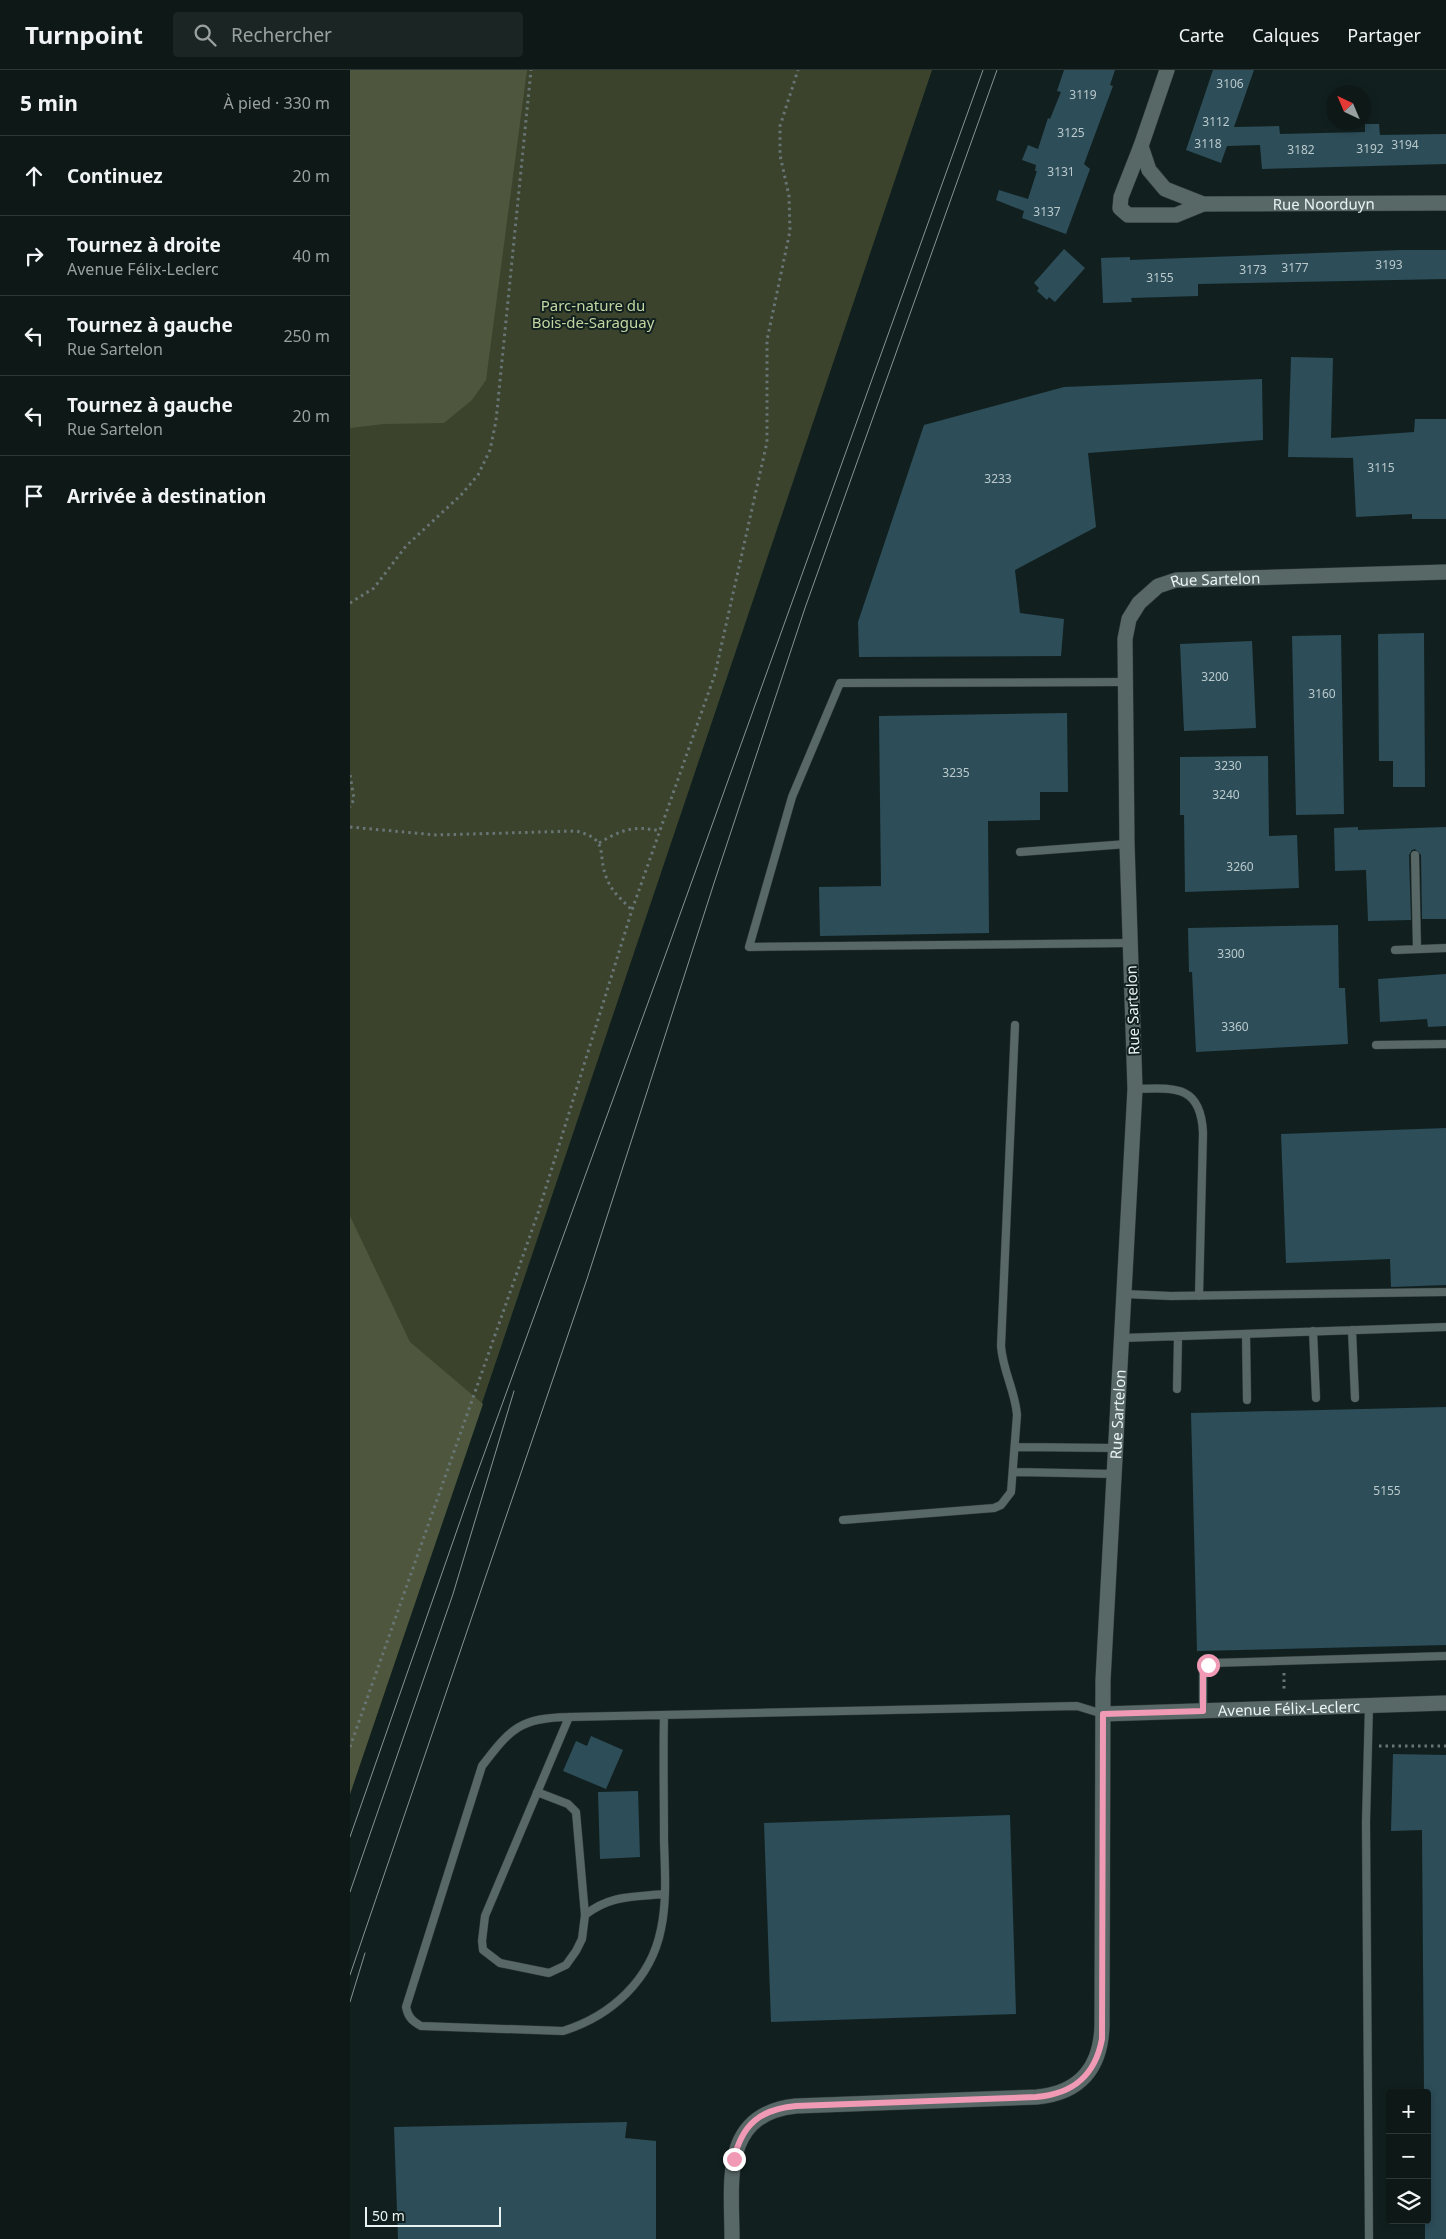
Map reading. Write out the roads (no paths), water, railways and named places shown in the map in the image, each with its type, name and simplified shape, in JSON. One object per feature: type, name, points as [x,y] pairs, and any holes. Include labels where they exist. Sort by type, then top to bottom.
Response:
[{"type":"street","name":"Rue Noorduyn","points":[[1167,70],[1121,197],[1120,208],[1128,215],[1176,216],[1203,204]]},
{"type":"street","name":"Rue Noorduyn","points":[[1141,146],[1150,170],[1165,189],[1203,204],[1446,203]]},
{"type":"street","name":"Rue Sartelon","points":[[732,2239],[732,2169],[736,2151],[749,2126],[768,2112],[796,2106],[1047,2096],[1064,2092],[1073,2087],[1092,2067],[1100,2049],[1102,2025],[1103,1680],[1135,1089],[1127,844],[1125,639],[1129,620],[1150,591],[1166,582],[1190,578],[1446,572]]},
{"type":"street","name":"Avenue Félix-Leclerc","points":[[1103,1714],[1446,1703]]},
{"type":"lane","points":[[1125,682],[840,684],[792,798],[749,947],[1130,943]]},
{"type":"lane","points":[[1020,852],[1127,844]]},
{"type":"lane","points":[[1415,855],[1417,949]]},
{"type":"lane","points":[[1395,950],[1446,948]]},
{"type":"lane","points":[[843,1520],[994,1508],[1002,1505],[1008,1499],[1011,1492],[1014,1472],[1016,1402],[1002,1363],[1001,1346],[1014,1025]]},
{"type":"lane","points":[[1376,1045],[1446,1044]]},
{"type":"lane","points":[[1135,1089],[1178,1090],[1186,1093],[1199,1110],[1203,1133],[1199,1296]]},
{"type":"lane","points":[[1124,1294],[1199,1296],[1446,1292]]},
{"type":"lane","points":[[1122,1338],[1446,1327]]},
{"type":"lane","points":[[1352,1330],[1355,1398]]},
{"type":"lane","points":[[1313,1332],[1316,1398]]},
{"type":"lane","points":[[1246,1334],[1247,1400]]},
{"type":"lane","points":[[1177,1389],[1178,1336]]},
{"type":"lane","points":[[1014,1447],[1116,1448]]},
{"type":"lane","points":[[1014,1472],[1115,1474]]},
{"type":"lane","points":[[1203,1711],[1203,1673],[1212,1662],[1446,1656]]},
{"type":"lane","points":[[1369,1705],[1366,1822],[1369,2239]]},
{"type":"lane","points":[[664,1716],[665,1894],[661,1928],[655,1952],[641,1978],[630,1992],[609,2009],[578,2026],[563,2031],[422,2026],[412,2021],[407,2015],[406,2007],[482,1766],[502,1740],[515,1728],[530,1721],[547,1717],[569,1716],[664,1716],[1077,1706],[1103,1714]]},
{"type":"lane","points":[[537,1792],[568,1804],[576,1812],[585,1915],[582,1939],[566,1965],[549,1973],[500,1963],[483,1950],[482,1941],[485,1916],[537,1792],[569,1716]]},
{"type":"lane","points":[[585,1915],[597,1905],[610,1900],[665,1894]]},
{"type":"tram line","points":[[350,1837],[471,1490],[983,70]]},
{"type":"tram line","points":[[350,1975],[587,1279],[715,880],[805,608],[997,70]]},
{"type":"tram line","points":[[350,1892],[453,1594],[514,1391]]},
{"type":"tram line","points":[[350,2002],[365,1953]]},
{"type":"park label","name":"Parc-nature du Bois-de-Saraguay","points":[[593,314]]}]
